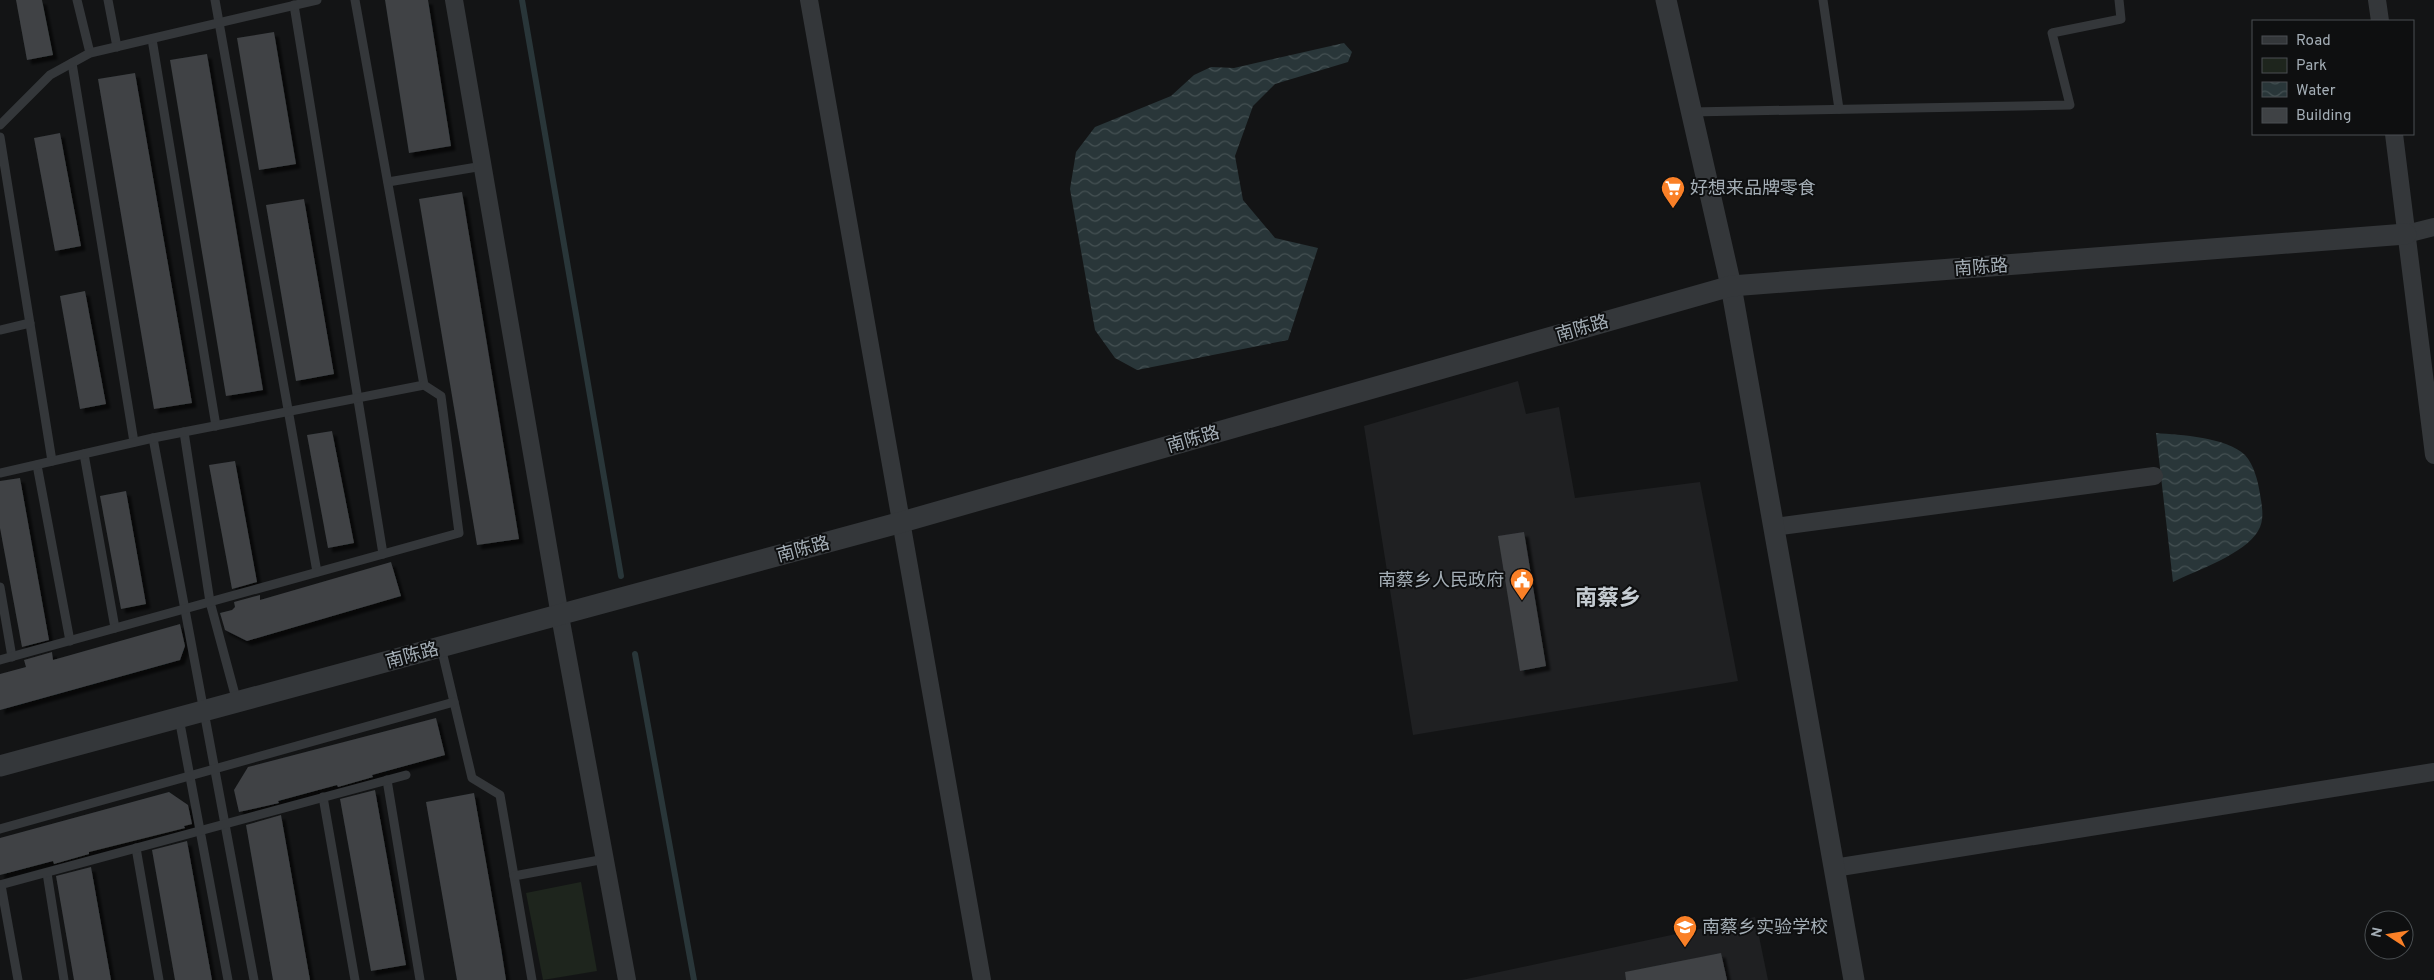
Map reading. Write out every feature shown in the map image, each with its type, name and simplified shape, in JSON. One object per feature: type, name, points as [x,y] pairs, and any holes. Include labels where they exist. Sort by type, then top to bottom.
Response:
[{"type":"street","points":[[454,0],[560,616],[627,980]]},
{"type":"street","points":[[809,0],[982,980]]},
{"type":"street","points":[[1666,0],[1730,286],[1854,980]]},
{"type":"street","points":[[2377,0],[2380,20]]},
{"type":"street","points":[[2394,135],[2434,455]]},
{"type":"street","points":[[2406,234],[2434,227]]},
{"type":"street","name":"南陈路","points":[[0,766],[902,522],[1730,286],[2406,234]]},
{"type":"street","points":[[2417,316],[2434,321]]},
{"type":"street","points":[[1774,527],[2154,476]]},
{"type":"street","points":[[1834,868],[2434,772]]},
{"type":"lane","points":[[77,0],[90,54]]},
{"type":"lane","points":[[108,0],[117,47]]},
{"type":"lane","points":[[215,0],[317,572]]},
{"type":"lane","points":[[0,125],[50,75],[90,54],[219,23],[278,5],[294,5],[317,0]]},
{"type":"lane","points":[[0,660],[459,533],[440,396],[424,385],[356,0]]},
{"type":"lane","points":[[1824,0],[1839,109]]},
{"type":"lane","points":[[1691,112],[2070,105],[2052,33],[2121,19],[2119,0]]},
{"type":"lane","points":[[294,5],[383,554]]},
{"type":"lane","points":[[152,39],[216,426]]},
{"type":"lane","points":[[72,64],[134,442]]},
{"type":"lane","points":[[0,137],[52,461]]},
{"type":"lane","points":[[388,182],[483,166]]},
{"type":"lane","points":[[0,330],[30,323]]},
{"type":"lane","points":[[0,473],[153,438],[424,385]]},
{"type":"lane","points":[[184,432],[210,602],[237,702]]},
{"type":"lane","points":[[153,438],[254,980]]},
{"type":"lane","points":[[84,454],[115,628]]},
{"type":"lane","points":[[37,465],[70,641]]},
{"type":"lane","points":[[0,587],[12,657]]},
{"type":"lane","points":[[440,647],[472,778],[500,795],[532,980]]},
{"type":"lane","points":[[0,829],[454,702]]},
{"type":"lane","points":[[178,718],[228,980]]},
{"type":"lane","points":[[18,980],[1,885],[406,775]]},
{"type":"lane","points":[[387,780],[420,980]]},
{"type":"lane","points":[[323,797],[355,980]]},
{"type":"lane","points":[[136,848],[159,980]]},
{"type":"lane","points":[[514,876],[605,859]]},
{"type":"lane","points":[[46,873],[64,980]]},
{"type":"shaded area","points":[[1518,381],[1526,414],[1559,407],[1575,498],[1700,482],[1738,681],[1413,735],[1364,426]]},
{"type":"shaded area","name":"南蔡乡实验学校","points":[[1755,917],[1768,980],[1462,980]]},
{"type":"green space","points":[[581,882],[597,971],[543,980],[526,893]]},
{"type":"water","points":[[1344,43],[1352,52],[1348,62],[1275,84],[1253,106],[1235,156],[1243,200],[1275,238],[1318,248],[1288,340],[1137,370],[1115,358],[1095,330],[1070,189],[1076,152],[1095,127],[1171,96],[1194,75],[1211,67],[1234,68]]},
{"type":"water","points":[[2156,433],[2203,438],[2227,444],[2237,449],[2245,455],[2253,468],[2262,508],[2260,527],[2252,539],[2243,547],[2220,561],[2173,582]]},
{"type":"building","points":[[16,0],[42,0],[53,55],[27,60]]},
{"type":"building","points":[[385,0],[428,0],[451,146],[409,153]]},
{"type":"building","points":[[274,32],[296,164],[259,170],[237,38]]},
{"type":"building","points":[[207,54],[263,390],[226,396],[170,60]]},
{"type":"building","points":[[135,73],[192,403],[154,409],[98,79]]},
{"type":"building","points":[[60,133],[81,246],[55,251],[34,138]]},
{"type":"building","points":[[462,192],[519,539],[477,545],[419,199]]},
{"type":"building","points":[[304,199],[334,374],[296,381],[266,205]]},
{"type":"building","points":[[85,291],[106,404],[80,409],[60,296]]},
{"type":"building","points":[[332,431],[354,543],[328,548],[307,435]]},
{"type":"building","points":[[235,461],[257,582],[232,589],[209,465]]},
{"type":"building","points":[[20,478],[49,640],[22,647],[0,528],[0,481]]},
{"type":"building","points":[[126,491],[146,604],[121,609],[100,496]]},
{"type":"building","name":"南蔡乡人民政府","points":[[1524,532],[1546,666],[1520,671],[1498,536]]},
{"type":"building","points":[[391,562],[401,596],[247,641],[225,630],[220,613],[232,610],[235,607],[234,602],[260,595],[260,600]]},
{"type":"building","points":[[180,624],[185,646],[180,660],[0,710],[0,674],[26,667],[24,660],[52,652],[53,660]]},
{"type":"building","points":[[436,718],[445,755],[372,775],[373,777],[338,787],[337,785],[278,801],[279,803],[239,812],[234,790],[248,767]]},
{"type":"building","points":[[375,790],[406,965],[371,971],[340,799]]},
{"type":"building","points":[[169,792],[188,805],[192,824],[184,826],[185,828],[89,852],[89,854],[54,864],[53,861],[0,875],[0,838]]},
{"type":"building","points":[[474,793],[506,980],[457,980],[426,802]]},
{"type":"building","points":[[281,815],[310,980],[273,980],[246,825]]},
{"type":"building","points":[[187,841],[212,980],[175,980],[152,850]]},
{"type":"building","points":[[91,867],[111,980],[74,980],[56,876]]},
{"type":"building","points":[[1721,953],[1727,980],[1626,980],[1625,972]]},
{"type":"waterway","points":[[522,0],[621,576]]},
{"type":"waterway","points":[[635,654],[694,980]]},
{"type":"place","name":"好想来品牌零食","points":[[1673,209]]},
{"type":"place","name":"南蔡乡人民政府","points":[[1522,601]]},
{"type":"place","name":"南蔡乡实验学校","points":[[1685,948]]},
{"type":"district","name":"南蔡乡","points":[[1608,597]]}]
